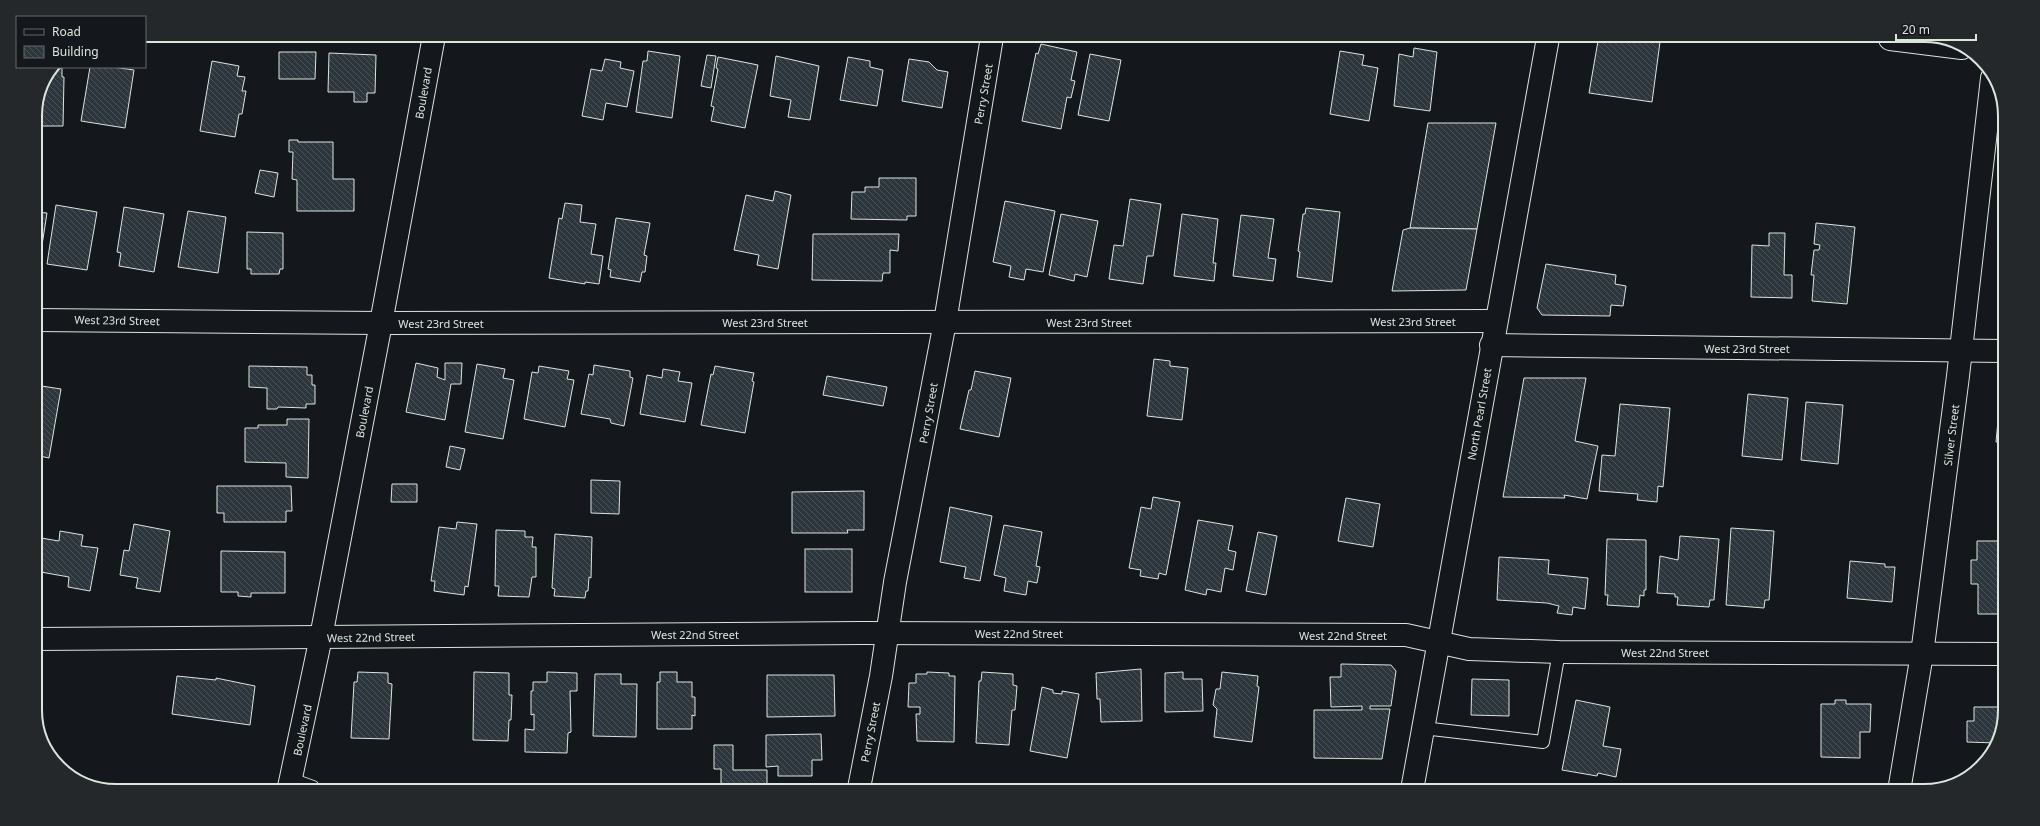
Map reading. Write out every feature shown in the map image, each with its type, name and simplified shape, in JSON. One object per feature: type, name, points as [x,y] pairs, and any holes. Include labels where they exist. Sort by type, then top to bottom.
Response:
[{"type":"street","name":"Boulevard","points":[[290,783],[321,637],[433,42]]},
{"type":"street","name":"Perry Street","points":[[860,784],[888,633],[895,582],[945,322],[991,42]]},
{"type":"street","name":"North Pearl Street","points":[[1413,784],[1491,344],[1547,42]]},
{"type":"street","points":[[1914,42],[1949,46]]},
{"type":"street","name":"Silver Street","points":[[1900,784],[1922,654],[1961,350],[1991,86]]},
{"type":"street","name":"West 23rd Street","points":[[42,320],[381,323],[1496,321]]},
{"type":"street","name":"West 23rd Street","points":[[1491,344],[1998,351]]},
{"type":"street","name":"West 22nd Street","points":[[42,639],[888,633],[1406,635],[1469,649],[1559,652],[1998,654]]},
{"type":"lane","points":[[1423,728],[1543,742],[1559,652]]},
{"type":"building","points":[[1598,42],[1660,42],[1652,102],[1589,93]]},
{"type":"building","points":[[1041,44],[1077,52],[1071,80],[1075,81],[1071,98],[1067,97],[1061,129],[1022,121],[1036,53],[1038,54]]},
{"type":"building","points":[[1414,48],[1437,52],[1430,111],[1394,106],[1399,54],[1413,57]]},
{"type":"building","points":[[648,51],[680,56],[672,118],[636,112],[643,61],[647,61]]},
{"type":"building","points":[[1340,51],[1364,55],[1362,65],[1378,68],[1369,121],[1330,114]]},
{"type":"building","points":[[279,52],[316,52],[315,79],[279,79]]},
{"type":"building","points":[[329,53],[376,55],[375,93],[367,93],[367,102],[354,102],[354,92],[328,92]]},
{"type":"building","points":[[1090,54],[1121,60],[1109,121],[1078,115]]},
{"type":"building","points":[[707,55],[716,56],[711,88],[701,86]]},
{"type":"building","points":[[776,56],[819,66],[810,120],[788,117],[791,100],[770,96]]},
{"type":"building","points":[[718,57],[758,65],[745,128],[711,121],[714,107],[711,106],[718,69],[716,68]]},
{"type":"building","points":[[848,57],[870,61],[870,67],[883,70],[877,106],[840,100]]},
{"type":"building","points":[[605,59],[621,62],[620,68],[634,71],[627,107],[606,103],[603,120],[582,116],[591,69],[602,71]]},
{"type":"building","points":[[909,59],[929,62],[937,70],[948,72],[942,108],[902,101]]},
{"type":"building","points":[[212,61],[239,66],[237,76],[245,77],[242,91],[246,91],[242,114],[239,114],[235,137],[200,131]]},
{"type":"building","points":[[59,68],[62,68],[62,77],[64,77],[63,126],[42,126],[43,102],[52,79]]},
{"type":"building","points":[[90,68],[120,68],[134,70],[125,128],[81,121]]},
{"type":"building","points":[[1428,123],[1496,123],[1477,229],[1410,228]]},
{"type":"building","points":[[289,140],[298,140],[298,142],[333,142],[333,179],[354,179],[354,211],[297,211],[297,180],[292,179],[293,152],[289,152]]},
{"type":"building","points":[[260,170],[278,173],[274,197],[255,193]]},
{"type":"building","points":[[879,178],[916,178],[916,216],[907,216],[907,220],[851,219],[852,192],[865,192],[865,187],[879,187]]},
{"type":"building","points":[[775,191],[791,195],[778,269],[757,265],[759,255],[734,250],[746,195],[773,201]]},
{"type":"building","points":[[1130,199],[1161,204],[1153,256],[1147,256],[1143,284],[1109,279],[1114,245],[1123,246]]},
{"type":"building","points":[[1005,201],[1055,211],[1043,272],[1026,269],[1024,280],[1009,277],[1011,266],[993,262]]},
{"type":"building","points":[[565,203],[582,205],[580,222],[596,224],[591,254],[603,256],[599,284],[585,282],[585,284],[549,278],[559,218],[562,219]]},
{"type":"building","points":[[56,205],[97,212],[87,270],[47,264]]},
{"type":"building","points":[[124,207],[164,214],[154,272],[119,266],[121,253],[117,252]]},
{"type":"building","points":[[1306,208],[1340,212],[1332,282],[1297,277],[1300,252],[1298,251],[1303,214],[1305,214]]},
{"type":"building","points":[[188,211],[226,217],[218,273],[178,267]]},
{"type":"building","points":[[42,213],[47,213],[42,245]]},
{"type":"building","points":[[1061,214],[1098,221],[1087,277],[1075,274],[1074,281],[1049,275]]},
{"type":"building","points":[[1182,214],[1218,219],[1213,263],[1216,263],[1214,281],[1174,276]]},
{"type":"building","points":[[1241,215],[1274,219],[1268,258],[1276,259],[1273,281],[1233,276]]},
{"type":"building","points":[[616,218],[650,223],[644,255],[647,256],[645,272],[642,272],[640,282],[610,277],[611,270],[608,269]]},
{"type":"building","points":[[1816,223],[1855,227],[1847,304],[1812,301],[1814,275],[1811,275],[1814,250],[1819,250],[1820,245],[1814,244]]},
{"type":"building","points":[[1410,228],[1477,229],[1466,290],[1392,291],[1403,230]]},
{"type":"building","points":[[247,232],[283,233],[283,269],[280,269],[279,274],[251,274],[251,269],[247,269]]},
{"type":"building","points":[[1769,233],[1785,233],[1784,275],[1792,275],[1792,298],[1751,297],[1752,245],[1769,246]]},
{"type":"building","points":[[813,234],[899,234],[898,251],[890,250],[890,273],[883,273],[882,281],[812,280]]},
{"type":"building","points":[[1546,264],[1616,275],[1615,284],[1626,286],[1623,306],[1611,305],[1610,316],[1542,315],[1537,308]]},
{"type":"building","points":[[1154,359],[1170,361],[1170,366],[1188,368],[1182,420],[1147,416]]},
{"type":"building","points":[[416,363],[438,368],[437,377],[445,380],[445,363],[462,363],[461,384],[451,384],[445,420],[406,412]]},
{"type":"building","points":[[477,364],[505,369],[503,378],[514,380],[503,439],[465,432]]},
{"type":"building","points":[[594,365],[630,371],[630,377],[633,378],[624,426],[611,423],[610,419],[581,414],[589,374],[593,375]]},
{"type":"building","points":[[249,366],[307,367],[307,375],[312,375],[312,385],[315,385],[315,404],[306,404],[306,408],[278,407],[277,409],[267,409],[267,388],[249,387]]},
{"type":"building","points":[[539,366],[569,371],[567,379],[574,380],[565,427],[524,419],[532,372],[538,373]]},
{"type":"building","points":[[715,366],[754,373],[752,381],[754,382],[745,433],[701,425],[711,374],[713,375]]},
{"type":"building","points":[[663,369],[680,372],[678,381],[692,383],[685,422],[640,414],[647,375],[662,378]]},
{"type":"building","points":[[975,371],[1011,378],[999,437],[960,429]]},
{"type":"building","points":[[827,376],[887,387],[883,406],[823,395]]},
{"type":"building","points":[[1524,378],[1586,378],[1575,441],[1598,446],[1587,499],[1564,495],[1565,498],[1503,497]]},
{"type":"building","points":[[42,386],[61,389],[49,458],[42,456]]},
{"type":"building","points":[[1748,394],[1788,398],[1782,460],[1742,456]]},
{"type":"building","points":[[1806,402],[1843,405],[1838,464],[1801,460]]},
{"type":"building","points":[[1620,404],[1670,408],[1663,487],[1658,486],[1657,502],[1637,500],[1638,494],[1599,491],[1602,455],[1615,456]]},
{"type":"building","points":[[287,419],[309,419],[308,478],[286,477],[286,463],[245,462],[245,428],[258,428],[258,425],[287,425]]},
{"type":"building","points":[[1998,421],[1998,442],[1996,442]]},
{"type":"building","points":[[450,446],[465,449],[460,470],[446,467]]},
{"type":"building","points":[[591,480],[620,481],[619,514],[591,513]]},
{"type":"building","points":[[392,484],[417,484],[417,502],[391,502]]},
{"type":"building","points":[[217,486],[291,486],[292,511],[286,511],[286,522],[224,522],[224,513],[217,513]]},
{"type":"building","points":[[864,491],[864,530],[847,530],[848,533],[792,533],[792,492]]},
{"type":"building","points":[[1153,497],[1180,502],[1166,575],[1159,573],[1158,579],[1140,576],[1141,570],[1129,568],[1141,507],[1151,509]]},
{"type":"building","points":[[1346,498],[1380,504],[1373,547],[1338,541]]},
{"type":"building","points":[[950,507],[992,516],[980,581],[964,578],[966,567],[940,562]]},
{"type":"building","points":[[1198,520],[1233,526],[1228,550],[1236,552],[1233,570],[1225,568],[1221,592],[1207,589],[1206,595],[1185,590]]},
{"type":"building","points":[[457,522],[477,524],[468,587],[465,586],[464,595],[434,591],[435,581],[431,581],[439,527],[456,529]]},
{"type":"building","points":[[134,524],[170,531],[160,592],[136,588],[138,578],[120,575],[124,550],[129,551]]},
{"type":"building","points":[[1004,525],[1042,532],[1036,566],[1040,567],[1037,583],[1028,581],[1026,595],[1004,591],[1006,578],[994,575]]},
{"type":"building","points":[[1731,528],[1774,531],[1769,600],[1765,600],[1764,608],[1726,605]]},
{"type":"building","points":[[496,530],[525,531],[525,537],[533,537],[532,547],[536,547],[536,577],[532,577],[529,597],[498,596],[499,586],[495,586]]},
{"type":"building","points":[[60,531],[83,535],[81,546],[98,548],[90,591],[68,587],[69,577],[42,572],[42,538],[59,541]]},
{"type":"building","points":[[1258,532],[1277,536],[1266,595],[1246,591]]},
{"type":"building","points":[[555,534],[592,537],[591,578],[589,577],[588,591],[586,591],[585,598],[554,596],[555,589],[552,588]]},
{"type":"building","points":[[1680,536],[1719,539],[1714,600],[1710,600],[1709,607],[1677,605],[1678,597],[1675,597],[1675,594],[1657,593],[1660,556],[1678,560]]},
{"type":"building","points":[[1607,539],[1646,540],[1646,590],[1644,590],[1644,596],[1640,595],[1639,607],[1607,605],[1608,595],[1605,595]]},
{"type":"building","points":[[1977,541],[1998,541],[1998,614],[1978,614],[1978,584],[1971,584],[1971,560],[1977,560]]},
{"type":"building","points":[[805,549],[852,549],[852,592],[805,592]]},
{"type":"building","points":[[221,551],[285,552],[285,593],[251,593],[251,597],[238,596],[238,592],[221,592]]},
{"type":"building","points":[[1499,557],[1549,560],[1548,574],[1588,578],[1585,609],[1573,607],[1572,615],[1557,613],[1559,606],[1547,603],[1497,600]]},
{"type":"building","points":[[1850,561],[1885,564],[1885,567],[1895,567],[1892,602],[1847,598]]},
{"type":"building","points":[[1341,664],[1391,665],[1396,671],[1391,706],[1370,706],[1370,709],[1390,709],[1382,759],[1314,758],[1314,710],[1362,710],[1362,706],[1331,707],[1330,677],[1341,677]]},
{"type":"building","points":[[1141,669],[1142,721],[1101,722],[1100,699],[1097,699],[1096,673]]},
{"type":"building","points":[[358,672],[388,673],[388,683],[392,684],[389,739],[351,738],[354,682],[357,682]]},
{"type":"building","points":[[474,672],[509,673],[509,695],[512,695],[508,741],[473,740]]},
{"type":"building","points":[[547,672],[577,673],[577,691],[570,691],[571,732],[568,733],[567,753],[525,752],[525,729],[534,730],[534,714],[531,715],[531,691],[533,691],[533,682],[547,682]]},
{"type":"building","points":[[660,672],[677,672],[677,682],[692,682],[692,697],[695,697],[695,716],[692,715],[692,729],[657,729],[657,682],[660,682]]},
{"type":"building","points":[[927,672],[949,673],[949,676],[955,676],[954,742],[917,741],[916,714],[920,714],[920,707],[908,707],[909,683],[916,683],[916,674],[927,674]]},
{"type":"building","points":[[982,672],[1013,674],[1013,685],[1017,686],[1015,710],[1012,710],[1009,745],[976,743],[979,681],[981,681]]},
{"type":"building","points":[[1183,672],[1183,679],[1202,679],[1203,711],[1165,712],[1165,673]]},
{"type":"building","points":[[1222,672],[1258,676],[1257,686],[1259,687],[1252,742],[1214,737],[1217,709],[1213,705],[1216,689],[1220,689]]},
{"type":"building","points":[[595,674],[621,674],[621,684],[637,684],[636,737],[593,736]]},
{"type":"building","points":[[767,675],[834,675],[835,716],[767,717]]},
{"type":"building","points":[[177,676],[216,680],[216,678],[255,686],[250,725],[172,714]]},
{"type":"building","points":[[1472,679],[1509,680],[1509,716],[1471,715]]},
{"type":"building","points":[[1042,687],[1053,690],[1053,693],[1062,694],[1062,691],[1079,694],[1067,758],[1030,751]]},
{"type":"building","points":[[1576,700],[1610,707],[1603,746],[1621,749],[1616,777],[1598,773],[1597,776],[1562,770]]},
{"type":"building","points":[[1835,700],[1846,700],[1846,704],[1871,704],[1870,732],[1860,732],[1860,758],[1821,757],[1821,704],[1835,704]]},
{"type":"building","points":[[1974,707],[1998,707],[1994,734],[1990,743],[1967,742],[1967,721],[1974,721]]},
{"type":"building","points":[[821,734],[822,760],[812,760],[812,776],[778,776],[778,766],[766,767],[766,735]]},
{"type":"building","points":[[714,745],[733,745],[733,770],[767,770],[767,784],[721,784],[721,769],[714,769]]}]
